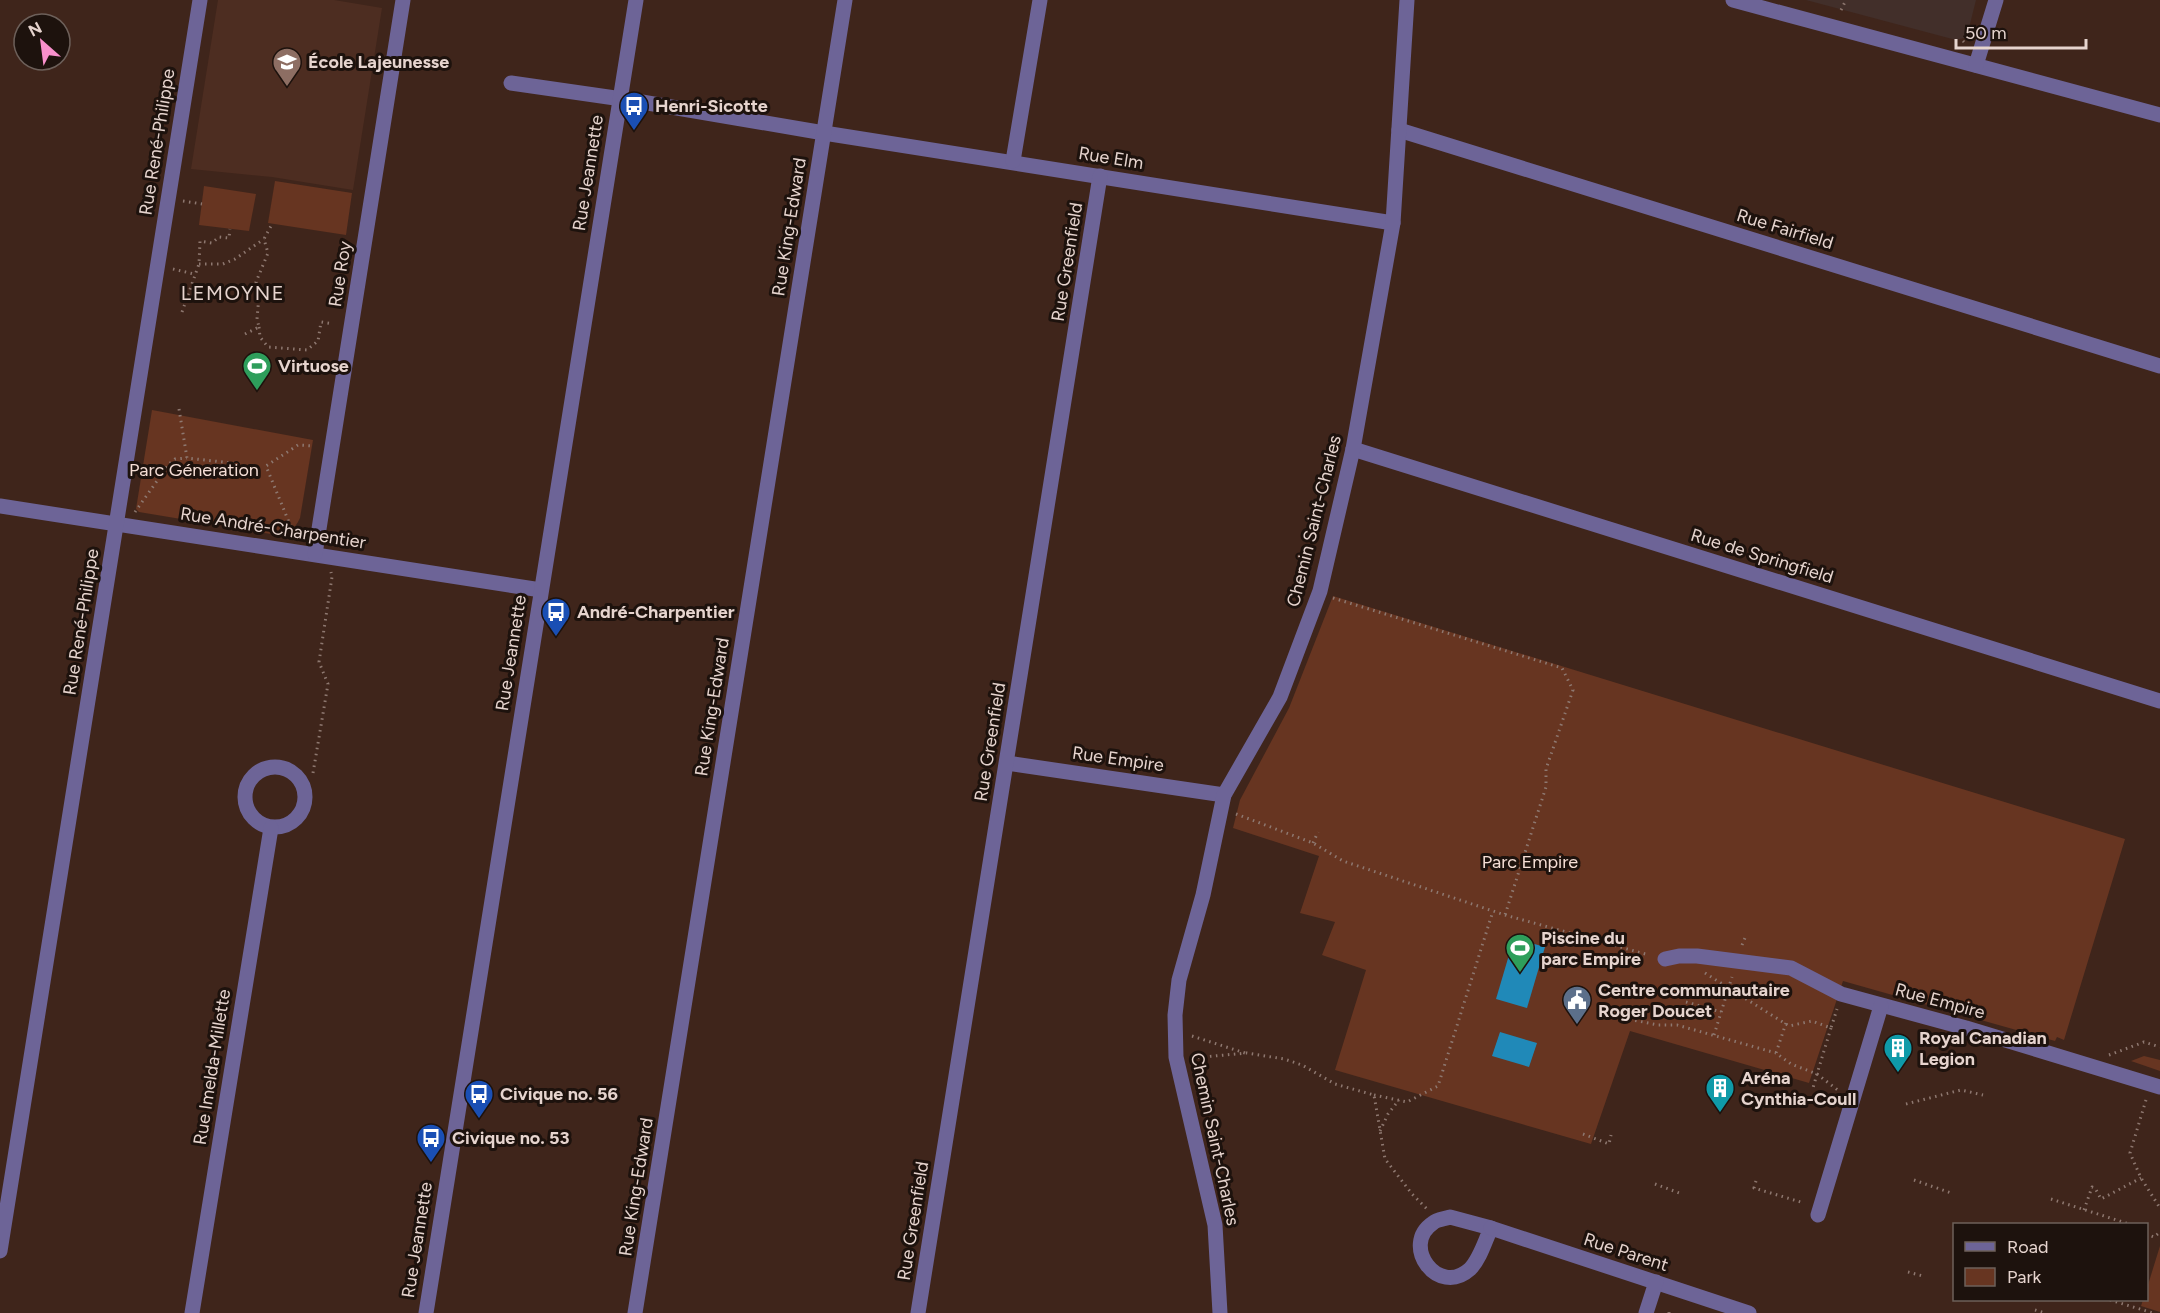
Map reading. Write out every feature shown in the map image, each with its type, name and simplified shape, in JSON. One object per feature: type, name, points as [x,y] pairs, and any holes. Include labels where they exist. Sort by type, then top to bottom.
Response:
[{"type":"street","name":"Rue René-Philippe","points":[[0,1251],[200,0]]},
{"type":"street","name":"Rue Roy","points":[[315,554],[403,0]]},
{"type":"street","name":"Rue Jeannette","points":[[426,1313],[636,0]]},
{"type":"street","name":"Rue King-Edward","points":[[635,1313],[845,0]]},
{"type":"street","points":[[1013,161],[1040,0]]},
{"type":"street","name":"Chemin Saint-Charles","points":[[1220,1313],[1215,1225],[1176,1057],[1175,1015],[1179,980],[1203,895],[1224,795],[1280,697],[1316,602],[1353,449],[1393,223],[1407,0]]},
{"type":"street","points":[[1733,0],[2160,115]]},
{"type":"street","points":[[1976,65],[1996,0]]},
{"type":"street","name":"Rue Elm","points":[[511,83],[1393,223]]},
{"type":"street","name":"Rue Fairfield","points":[[1399,130],[2160,366]]},
{"type":"street","name":"Rue Greenfield","points":[[918,1313],[1100,176]]},
{"type":"street","name":"Rue de Springfield","points":[[1353,449],[2160,701]]},
{"type":"street","name":"Rue André-Charpentier","points":[[0,506],[541,590]]},
{"type":"street","name":"Rue Empire","points":[[1007,763],[1224,795]]},
{"type":"street","points":[[275,767],[294,773],[304,790],[305,800],[303,809],[290,824],[271,828],[261,825],[253,818],[244,800],[245,790],[256,773],[275,767]]},
{"type":"street","name":"Rue Imelda-Millette","points":[[192,1313],[271,828]]},
{"type":"street","name":"Rue Empire","points":[[1665,959],[1679,956],[1791,968],[1841,994],[1966,1028],[2160,1087]]},
{"type":"street","points":[[1819,1212],[1881,1006]]},
{"type":"street","name":"Rue Parent","points":[[1440,1220],[1450,1217],[1491,1228],[1749,1313]]},
{"type":"street","points":[[1440,1220],[1434,1221],[1423,1232],[1420,1245],[1422,1257],[1428,1267],[1436,1275],[1447,1278],[1460,1275],[1470,1268],[1480,1253],[1491,1228]]},
{"type":"street","points":[[1646,1313],[1656,1282]]},
{"type":"path","points":[[1841,10],[1846,0]]},
{"type":"path","points":[[183,201],[202,204]]},
{"type":"path","points":[[199,264],[223,264],[234,259],[264,238],[272,224]]},
{"type":"path","points":[[182,312],[199,264],[200,241],[212,243],[219,237],[229,238],[230,228]]},
{"type":"path","points":[[264,238],[268,253],[256,282],[259,296],[257,319],[260,337],[268,347],[307,350],[318,341],[321,322],[333,324]]},
{"type":"path","points":[[172,269],[194,274]]},
{"type":"path","points":[[259,296],[270,296]]},
{"type":"path","points":[[245,334],[259,327]]},
{"type":"path","points":[[179,409],[187,458]]},
{"type":"path","points":[[293,532],[264,466],[298,445],[314,446]]},
{"type":"path","points":[[135,512],[175,459],[187,458],[240,464]]},
{"type":"path","points":[[313,773],[328,684],[320,662],[331,574]]},
{"type":"path","points":[[1330,597],[1562,669],[1573,690],[1546,769],[1546,787],[1505,915]]},
{"type":"path","points":[[1234,813],[1313,843],[1343,861],[1505,915],[1665,959]]},
{"type":"path","points":[[1313,843],[1318,832]]},
{"type":"path","points":[[1187,1035],[1207,1039],[1247,1053],[1284,1059],[1302,1065],[1335,1083],[1407,1102],[1438,1086],[1493,911]]},
{"type":"path","points":[[1714,1035],[1745,938]]},
{"type":"path","points":[[1701,971],[1790,1026],[1812,1022],[1831,1028]]},
{"type":"path","points":[[1813,1088],[1841,994]]},
{"type":"path","points":[[1686,1002],[1721,1012]]},
{"type":"path","points":[[1618,1015],[1658,1025],[1677,1025],[1776,1053],[1791,1064],[1817,1074],[1853,1102]]},
{"type":"path","points":[[1776,1053],[1786,1023]]},
{"type":"path","points":[[2107,1056],[2144,1042],[2160,1047]]},
{"type":"path","points":[[1189,1058],[1247,1053]]},
{"type":"path","points":[[1906,1104],[1961,1090],[1983,1095]]},
{"type":"path","points":[[1374,1095],[1385,1159],[1394,1174],[1412,1194],[1440,1220]]},
{"type":"path","points":[[1380,1132],[1388,1114],[1399,1100]]},
{"type":"path","points":[[2146,1100],[2130,1153],[2141,1178],[2160,1208]]},
{"type":"path","points":[[1583,1134],[1609,1144],[1611,1135]]},
{"type":"path","points":[[2084,1210],[2092,1187],[2101,1199],[2141,1178]]},
{"type":"path","points":[[1914,1180],[1951,1193]]},
{"type":"path","points":[[1756,1181],[1754,1188],[1819,1212]]},
{"type":"path","points":[[1655,1184],[1682,1194]]},
{"type":"path","points":[[2051,1199],[2126,1223]]},
{"type":"path","points":[[1908,1272],[1923,1276]]},
{"type":"path","points":[[2116,1301],[2153,1313]]},
{"type":"path","points":[[2035,1310],[2045,1313]]},
{"type":"shaded area","name":"École Lajeunesse","points":[[218,0],[334,0],[382,8],[353,190],[272,177],[191,169]]},
{"type":"shaded area","points":[[1806,0],[1976,0],[1968,32],[1964,38],[1956,40]]},
{"type":"green space","points":[[275,181],[352,193],[346,235],[268,223]]},
{"type":"green space","points":[[204,186],[256,194],[249,231],[199,225]]},
{"type":"green space","name":"Parc Géneration","points":[[152,410],[313,440],[300,518],[294,528],[285,534],[277,535],[139,512],[136,509]]},
{"type":"green space","name":"Parc Empire","points":[[1333,596],[2125,839],[2064,1040],[2057,1037],[2055,1041],[1843,981],[1809,1083],[1630,1031],[1591,1144],[1335,1070],[1366,970],[1322,955],[1335,922],[1300,913],[1319,856],[1233,828],[1240,800],[1289,708]]},
{"type":"green space","points":[[2144,1056],[2160,1060],[2160,1071],[2131,1061]]},
{"type":"green space","points":[[2160,1246],[2160,1312],[2141,1306],[2143,1301],[2148,1301],[2148,1285]]},
{"type":"water","name":"Piscine du parc Empire","points":[[1514,938],[1545,947],[1527,1008],[1496,999]]},
{"type":"water","points":[[1500,1032],[1537,1043],[1529,1067],[1492,1056]]},
{"type":"place","name":"École Lajeunesse","points":[[287,88]]},
{"type":"place","name":"Henri-Sicotte","points":[[634,132]]},
{"type":"place","name":"Virtuose","points":[[257,392]]},
{"type":"place","name":"André-Charpentier","points":[[556,638]]},
{"type":"place","name":"Piscine du parc Empire","points":[[1520,974]]},
{"type":"place","name":"Centre communautaire Roger Doucet","points":[[1577,1026]]},
{"type":"place","name":"Royal Canadian Legion","points":[[1898,1074]]},
{"type":"place","name":"Aréna Cynthia-Coull","points":[[1720,1114]]},
{"type":"place","name":"Civique no. 56","points":[[479,1120]]},
{"type":"place","name":"Civique no. 53","points":[[431,1164]]},
{"type":"district","name":"LEMOYNE","points":[[233,293]]}]
